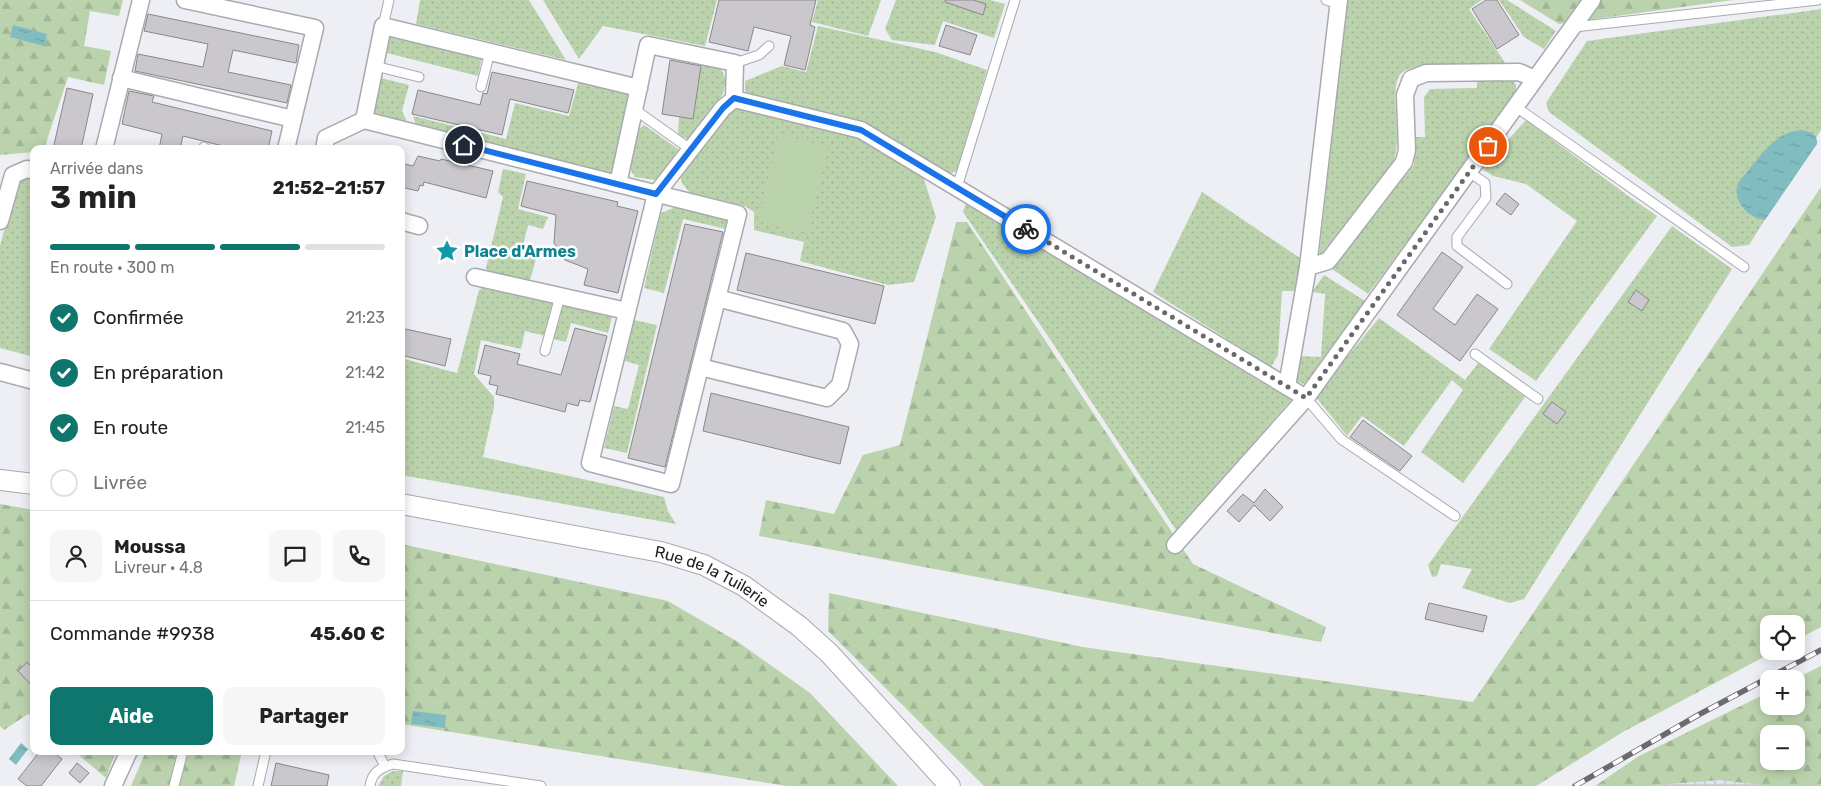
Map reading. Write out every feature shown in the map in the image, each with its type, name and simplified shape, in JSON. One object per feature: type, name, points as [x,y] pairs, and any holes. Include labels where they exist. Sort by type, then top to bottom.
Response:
[{"type":"street","points":[[105,145],[141,0]]},
{"type":"street","points":[[185,0],[315,28],[287,145]]},
{"type":"street","points":[[1175,545],[1306,398],[1592,0]]},
{"type":"street","points":[[1286,386],[1308,267],[1334,1]]},
{"type":"street","points":[[364,120],[383,26],[639,88]]},
{"type":"street","points":[[325,145],[326,138],[364,120],[656,194],[738,214],[671,484],[590,463],[656,194],[723,108],[734,98],[735,63],[648,45],[618,184]]},
{"type":"street","points":[[1308,267],[1328,261],[1404,162],[1407,150],[1405,95],[1411,79],[1426,73],[1519,72],[1535,79]]},
{"type":"street","points":[[121,78],[293,119]]},
{"type":"street","points":[[734,98],[861,130],[1306,398]]},
{"type":"street","points":[[0,222],[13,175],[27,169],[30,170]]},
{"type":"street","points":[[405,222],[419,226]]},
{"type":"street","points":[[475,277],[627,311]]},
{"type":"street","points":[[700,367],[827,398],[840,385],[850,344],[843,331],[717,298]]},
{"type":"street","points":[[0,372],[30,380]]},
{"type":"street","points":[[0,480],[30,484]]},
{"type":"street","name":"Rue de la Tuilerie","points":[[405,505],[661,552],[704,566],[744,586],[799,626],[829,653],[950,786]]},
{"type":"street","points":[[113,786],[127,755]]},
{"type":"lane","points":[[383,26],[389,0]]},
{"type":"lane","points":[[957,187],[1015,0]]},
{"type":"lane","points":[[1574,27],[1760,3],[1818,0]]},
{"type":"lane","points":[[735,63],[759,54],[769,46]]},
{"type":"lane","points":[[481,87],[490,52]]},
{"type":"lane","points":[[375,66],[419,76]]},
{"type":"lane","points":[[1516,107],[1744,267]]},
{"type":"lane","points":[[634,109],[690,149]]},
{"type":"lane","points":[[1469,172],[1485,183],[1486,198],[1457,237],[1457,246],[1507,284]]},
{"type":"lane","points":[[545,352],[560,296]]},
{"type":"lane","points":[[1475,354],[1538,399]]},
{"type":"lane","points":[[1306,398],[1341,439],[1455,516]]},
{"type":"lane","points":[[174,786],[182,755]]},
{"type":"lane","points":[[258,786],[265,755]]},
{"type":"lane","points":[[380,755],[385,766]]},
{"type":"lane","points":[[370,786],[371,779],[376,771],[393,764],[541,786]]},
{"type":"shaded area","points":[[1622,776],[1821,783],[1821,786],[1607,786]]},
{"type":"green space","points":[[0,0],[123,0],[119,16],[90,11],[84,46],[111,51],[104,85],[68,77],[45,145],[30,145],[30,152],[0,155]]},
{"type":"green space","points":[[420,0],[529,0],[566,60],[416,24]]},
{"type":"green space","points":[[543,0],[717,0],[705,46],[603,26],[579,59]]},
{"type":"green space","points":[[818,0],[881,0],[868,36],[812,22]]},
{"type":"green space","points":[[896,0],[990,0],[1005,4],[994,38],[943,21],[935,45],[892,40],[885,29]]},
{"type":"green space","points":[[1347,0],[1482,0],[1469,9],[1506,64],[1420,67],[1408,69],[1399,76],[1396,93],[1397,140],[1394,160],[1319,257]]},
{"type":"green space","points":[[1499,0],[1507,0],[1556,31],[1544,49],[1524,37]]},
{"type":"green space","points":[[1520,0],[1733,0],[1559,24]]},
{"type":"green space","points":[[1821,9],[1821,130],[1749,245],[1732,247],[1549,112],[1546,103],[1587,41]]},
{"type":"green space","points":[[818,26],[935,52],[987,70],[957,171],[950,173],[875,130],[756,99],[745,91],[745,81],[782,66],[806,72]]},
{"type":"green space","points":[[388,33],[482,57],[478,76],[383,52]]},
{"type":"green space","points":[[702,61],[720,69],[724,76],[725,85],[711,114],[693,137],[688,139],[678,135],[679,117],[693,119]]},
{"type":"green space","points":[[377,77],[409,85],[402,111],[409,126],[369,116]]},
{"type":"green space","points":[[1512,79],[1516,85],[1516,95],[1368,294],[1332,269],[1414,165],[1415,137],[1425,137],[1424,97],[1430,89],[1477,88],[1477,80]]},
{"type":"green space","points":[[579,80],[631,93],[612,176],[417,128],[413,116],[506,139],[515,103],[569,116]]},
{"type":"green space","points":[[739,107],[858,138],[922,173],[936,217],[914,282],[888,285],[800,261],[804,242],[754,230],[754,212],[745,206],[689,192],[682,183],[680,176],[730,108]]},
{"type":"green space","points":[[1526,120],[1657,216],[1536,381],[1489,349],[1577,221],[1526,184],[1493,176],[1482,169]]},
{"type":"green space","points":[[644,125],[678,149],[677,155],[655,180],[635,177],[630,169],[638,130]]},
{"type":"green space","points":[[779,135],[828,147],[807,233],[758,221]]},
{"type":"green space","points":[[503,169],[526,174],[518,209],[548,217],[543,229],[528,225],[522,250],[537,255],[529,284],[490,275],[486,268],[503,197],[498,192]]},
{"type":"green space","points":[[30,177],[30,356],[0,348],[0,246],[17,183],[21,178]]},
{"type":"green space","points":[[1821,187],[1821,627],[1805,635],[1805,615],[1760,615],[1760,659],[1623,732],[1536,786],[984,786],[828,631],[829,593],[1083,647],[1473,702]]},
{"type":"green space","points":[[1202,192],[1303,260],[1300,291],[1282,291],[1278,355],[1271,367],[1153,292]]},
{"type":"green space","points":[[966,203],[1291,400],[1176,530],[1052,342],[963,212]]},
{"type":"green space","points":[[676,207],[727,220],[726,229],[683,219],[664,293],[644,288],[661,213]]},
{"type":"green space","points":[[956,222],[967,222],[1193,564],[1326,627],[1321,642],[759,536],[766,500],[834,514],[863,455],[900,445]]},
{"type":"green space","points":[[1672,226],[1732,269],[1524,599],[1510,603],[1462,588],[1472,569],[1441,564],[1437,576],[1432,577],[1428,565]]},
{"type":"green space","points":[[1324,275],[1365,301],[1307,385],[1296,381],[1299,356],[1321,357],[1325,294],[1312,292]]},
{"type":"green space","points":[[485,286],[554,302],[545,336],[525,331],[521,349],[481,340],[474,374],[494,397],[494,407],[483,457],[664,497],[668,511],[676,524],[405,476],[405,359],[457,373],[479,290]]},
{"type":"green space","points":[[562,305],[612,317],[608,333],[571,323],[566,342],[553,339]]},
{"type":"green space","points":[[1379,318],[1465,380],[1479,362],[1525,397],[1463,483],[1421,452],[1463,390],[1452,380],[1404,446],[1362,416],[1347,436],[1315,396]]},
{"type":"green space","points":[[634,320],[657,325],[627,453],[604,448],[614,406],[628,409],[639,365],[625,361]]},
{"type":"green space","points":[[0,504],[30,509],[30,715],[28,714],[4,730],[0,726]]},
{"type":"green space","points":[[405,545],[668,601],[738,642],[810,693],[898,786],[787,786],[405,725]]},
{"type":"green space","points":[[1821,666],[1821,786],[1770,786],[1720,780],[1643,786],[1595,786],[1639,756],[1760,696],[1760,715],[1805,715],[1805,674]]},
{"type":"green space","points":[[79,755],[115,755],[106,778]]},
{"type":"green space","points":[[144,755],[241,755],[234,786],[131,786]]},
{"type":"green space","points":[[393,771],[403,771],[401,786],[378,786],[384,776]]},
{"type":"water","points":[[13,25],[47,34],[44,46],[10,37]]},
{"type":"water","points":[[1802,130],[1815,136],[1817,144],[1765,220],[1753,216],[1739,202],[1736,189],[1738,183],[1772,143],[1785,134]]},
{"type":"water","points":[[413,711],[446,715],[445,728],[411,724]]},
{"type":"water","points":[[21,743],[28,749],[16,765],[9,759]]},
{"type":"building","points":[[719,0],[816,0],[810,25],[815,27],[805,70],[784,65],[791,36],[754,27],[748,51],[709,42]]},
{"type":"building","points":[[945,0],[973,0],[986,4],[983,15],[945,2]]},
{"type":"building","points":[[1486,0],[1497,0],[1519,35],[1497,49],[1472,9]]},
{"type":"building","points":[[148,14],[299,45],[296,63],[233,50],[228,72],[291,85],[287,103],[135,71],[138,54],[203,67],[208,44],[144,31]]},
{"type":"building","points":[[946,25],[977,35],[970,55],[939,46]]},
{"type":"building","points":[[670,60],[701,66],[693,119],[662,114]]},
{"type":"building","points":[[492,72],[574,90],[568,113],[510,99],[502,135],[412,114],[418,90],[480,105],[483,93],[487,94]]},
{"type":"building","points":[[67,88],[93,94],[82,145],[54,145]]},
{"type":"building","points":[[129,91],[154,96],[152,102],[272,131],[269,145],[219,145],[183,136],[181,145],[160,145],[162,134],[122,124]]},
{"type":"building","points":[[418,156],[440,161],[441,159],[493,171],[486,198],[424,182],[423,186],[420,185],[418,191],[405,188],[405,164],[413,166]]},
{"type":"building","points":[[527,181],[618,202],[617,206],[638,211],[618,293],[584,285],[588,269],[565,260],[554,243],[556,215],[521,206]]},
{"type":"building","points":[[1505,193],[1519,204],[1511,215],[1496,204]]},
{"type":"building","points":[[685,224],[723,232],[665,467],[628,458]]},
{"type":"building","points":[[1442,252],[1463,267],[1433,309],[1455,325],[1477,294],[1498,309],[1460,361],[1397,315]]},
{"type":"building","points":[[746,253],[884,286],[875,324],[737,290]]},
{"type":"building","points":[[1636,290],[1649,300],[1642,311],[1628,302]]},
{"type":"building","points":[[575,328],[607,336],[590,402],[580,400],[578,406],[567,403],[565,412],[496,394],[498,386],[489,384],[491,376],[478,373],[485,345],[520,354],[517,364],[561,375]]},
{"type":"building","points":[[405,329],[451,339],[445,366],[405,356]]},
{"type":"building","points":[[711,393],[849,427],[840,464],[703,431]]},
{"type":"building","points":[[1552,402],[1566,412],[1557,424],[1543,414]]},
{"type":"building","points":[[1363,420],[1412,456],[1400,471],[1350,437]]},
{"type":"building","points":[[1265,489],[1283,507],[1270,521],[1254,505],[1239,522],[1227,511],[1243,494],[1254,503]]},
{"type":"building","points":[[1429,603],[1487,616],[1483,632],[1425,619]]},
{"type":"building","points":[[27,662],[30,665],[30,684],[18,671]]},
{"type":"building","points":[[37,755],[57,755],[62,759],[41,786],[27,786],[18,779]]},
{"type":"building","points":[[77,763],[89,773],[80,783],[69,773]]},
{"type":"building","points":[[276,763],[329,775],[327,786],[271,786]]},
{"type":"railway","points":[[1575,786],[1700,714],[1821,650]]},
{"type":"way so far","points":[[1026,229],[1306,398],[1488,146]]},
{"type":"place","name":"Place d'Armes","points":[[447,251]]},
{"type":"route","points":[[464,145],[656,194],[723,108],[734,98],[861,130],[1026,229]]}]
